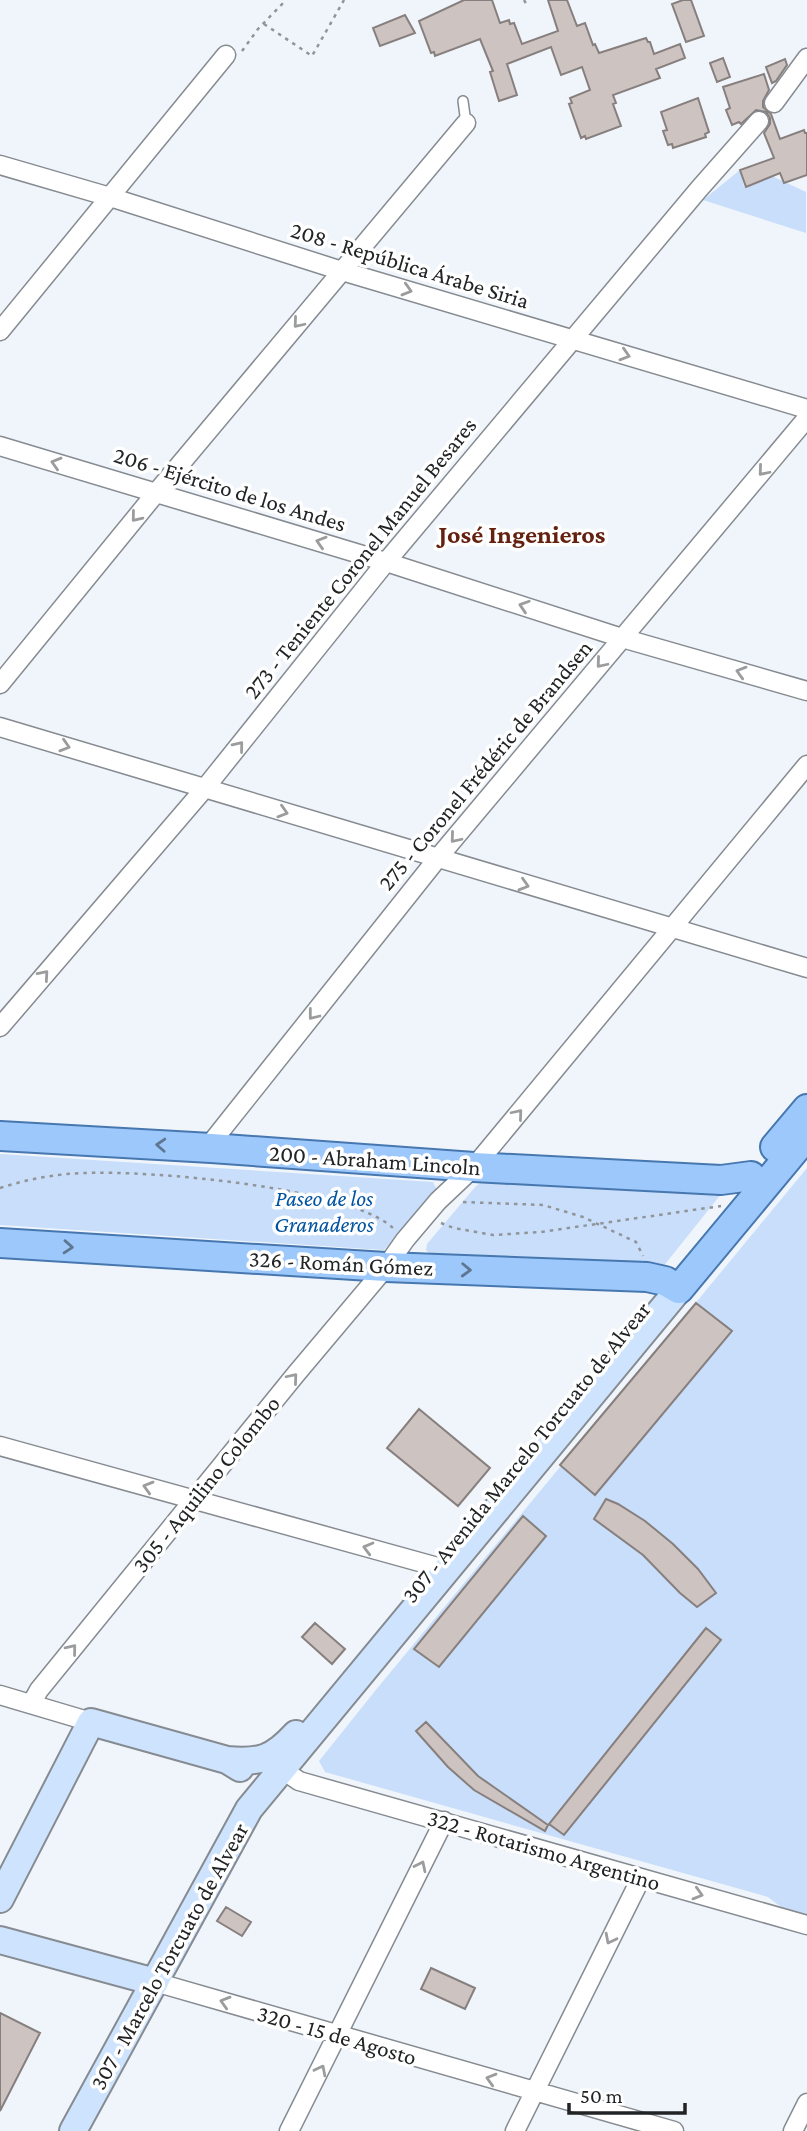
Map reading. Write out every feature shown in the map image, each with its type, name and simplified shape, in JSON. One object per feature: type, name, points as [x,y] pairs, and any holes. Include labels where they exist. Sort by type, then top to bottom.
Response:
[{"type":"main road","name":"307 - Avenida Marcelo Torcuato de Alvear","points":[[227,1760],[255,1761],[267,1758],[284,1746],[807,1109]]},
{"type":"main road","name":"307 - Avenida Marcelo Torcuato de Alvear","points":[[276,1777],[664,1283],[807,1135]]},
{"type":"main road","name":"200 - Abraham Lincoln","points":[[0,1136],[474,1167],[721,1180],[751,1176]]},
{"type":"main road","name":"326 - Román Gómez","points":[[0,1242],[664,1283]]},
{"type":"main road","name":"322 - Rotarismo Argentino","points":[[91,1722],[227,1760],[276,1777]]},
{"type":"main road","points":[[0,1899],[91,1722]]},
{"type":"main road","name":"307 - Marcelo Torcuato de Alvear","points":[[72,2131],[249,1809],[276,1777]]},
{"type":"main road","name":"320 - 15 de Agosto","points":[[0,1940],[155,1982]]},
{"type":"street","points":[[0,331],[226,55]]},
{"type":"street","points":[[774,103],[807,58]]},
{"type":"street","name":"273 - Teniente Coronel Manuel Besares","points":[[0,1027],[8,1007],[205,788],[386,562],[759,121]]},
{"type":"street","points":[[0,684],[466,123]]},
{"type":"street","name":"208 - República Árabe Siria","points":[[0,165],[807,410]]},
{"type":"street","name":"275 - Coronel Frédéric de Brandsen","points":[[207,1148],[437,859],[807,418]]},
{"type":"street","name":"206 - Ejército de los Andes","points":[[0,446],[386,562],[622,638],[807,691]]},
{"type":"street","points":[[0,727],[807,968]]},
{"type":"street","name":"305 - Aquilino Colombo","points":[[31,1704],[39,1690],[386,1267],[405,1240],[438,1201],[474,1167],[807,765]]},
{"type":"street","points":[[0,1446],[434,1566]]},
{"type":"street","name":"322 - Rotarismo Argentino","points":[[0,1695],[91,1722]]},
{"type":"street","name":"322 - Rotarismo Argentino","points":[[276,1777],[444,1821],[807,1925]]},
{"type":"street","points":[[289,2131],[444,1821]]},
{"type":"street","points":[[515,2131],[641,1878]]},
{"type":"street","name":"320 - 15 de Agosto","points":[[155,1982],[674,2131]]},
{"type":"street","points":[[793,2131],[807,2103]]},
{"type":"lane","points":[[463,100],[466,123]]},
{"type":"path","points":[[226,55],[240,53],[286,0]]},
{"type":"path","points":[[264,24],[312,56],[344,0]]},
{"type":"path","points":[[524,0],[528,7]]},
{"type":"path","points":[[0,1188],[32,1178],[84,1173],[162,1175],[237,1184],[305,1194],[355,1208],[384,1219],[405,1240]]},
{"type":"path","points":[[438,1201],[543,1205],[583,1217],[636,1242],[646,1262],[664,1283]]},
{"type":"path","points":[[425,1216],[454,1228],[493,1235],[541,1232],[713,1205],[727,1206]]},
{"type":"green space","points":[[740,170],[744,187],[772,176],[806,192],[806,233],[703,200]]},
{"type":"green space","name":"Paseo de los Granaderos","points":[[0,1154],[433,1182],[438,1192],[384,1250],[0,1225]]},
{"type":"green space","points":[[807,1168],[807,1914],[781,1907],[768,1897],[325,1772],[319,1761]]},
{"type":"green space","name":"Paseo de los Granaderos","points":[[484,1180],[722,1193],[662,1268],[429,1253],[426,1250],[427,1244]]},
{"type":"building","points":[[464,0],[492,0],[500,23],[509,20],[510,24],[514,23],[522,44],[558,31],[548,0],[567,0],[577,26],[585,23],[599,53],[646,38],[654,54],[680,44],[685,58],[656,69],[660,78],[613,95],[616,103],[613,104],[621,126],[586,139],[585,136],[581,138],[569,104],[572,103],[570,98],[590,90],[582,67],[561,75],[551,47],[507,64],[517,95],[499,101],[490,72],[493,71],[480,39],[435,56],[434,52],[431,53],[419,21]]},
{"type":"building","points":[[691,0],[704,36],[686,42],[672,4]]},
{"type":"building","points":[[405,15],[415,33],[380,46],[373,28]]},
{"type":"building","points":[[723,58],[730,77],[717,82],[710,63]]},
{"type":"building","points":[[785,59],[787,65],[772,83],[766,67]]},
{"type":"building","points":[[764,74],[769,90],[763,107],[771,114],[780,139],[804,130],[807,133],[807,175],[784,183],[780,173],[746,187],[740,170],[774,158],[764,133],[770,124],[770,118],[766,112],[756,110],[741,124],[739,122],[732,125],[726,110],[730,108],[723,87]]},
{"type":"building","points":[[698,98],[709,132],[705,134],[706,137],[673,148],[672,144],[668,145],[663,131],[667,130],[661,112]]},
{"type":"building","points":[[696,1303],[732,1331],[595,1495],[560,1465]]},
{"type":"building","points":[[419,1409],[490,1468],[458,1506],[387,1448]]},
{"type":"building","points":[[606,1499],[645,1521],[673,1544],[698,1569],[716,1593],[697,1607],[680,1593],[643,1555],[594,1519]]},
{"type":"building","points":[[523,1516],[546,1536],[439,1667],[414,1649]]},
{"type":"building","points":[[315,1623],[345,1649],[332,1664],[302,1637]]},
{"type":"building","points":[[706,1628],[721,1640],[564,1835],[549,1824]]},
{"type":"building","points":[[426,1722],[478,1776],[548,1825],[545,1831],[474,1790],[448,1767],[416,1731]]},
{"type":"building","points":[[226,1907],[251,1922],[242,1936],[217,1921]]},
{"type":"building","points":[[431,1968],[475,1988],[465,2009],[421,1989]]},
{"type":"building","points":[[0,2013],[40,2033],[0,2111]]},
{"type":"district","name":"José Ingenieros","points":[[522,534]]}]
